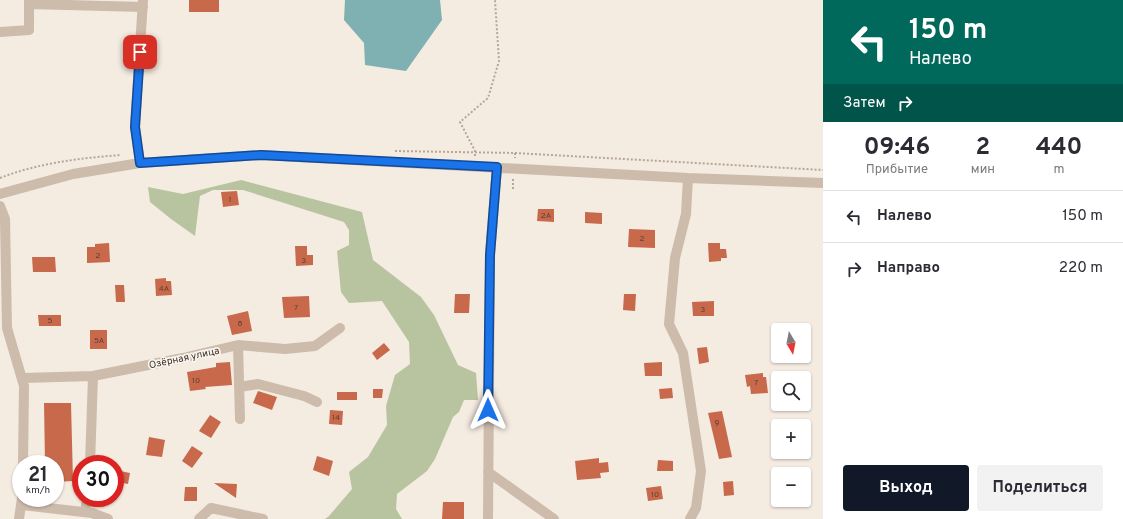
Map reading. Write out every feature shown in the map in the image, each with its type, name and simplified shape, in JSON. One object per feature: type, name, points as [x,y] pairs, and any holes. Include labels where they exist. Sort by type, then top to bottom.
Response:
[{"type":"street","points":[[0,32],[29,30],[29,2],[143,4],[135,127],[140,163]]},
{"type":"street","points":[[0,194],[73,174],[140,163],[261,155],[823,184]]},
{"type":"street","points":[[488,519],[490,255],[497,167]]},
{"type":"street","points":[[688,178],[686,214],[675,258],[669,324],[683,353],[701,471],[696,508],[690,519]]},
{"type":"street","points":[[0,206],[5,219],[7,328],[24,386],[23,455]]},
{"type":"street","name":"Озёрная улица","points":[[22,378],[93,376],[238,345],[285,349],[315,346],[340,328]]},
{"type":"street","points":[[238,345],[240,419]]},
{"type":"street","points":[[90,455],[93,376]]},
{"type":"street","points":[[239,387],[258,384],[304,396],[317,402]]},
{"type":"street","points":[[488,472],[554,519]]},
{"type":"street","points":[[19,519],[21,507]]},
{"type":"street","points":[[53,507],[92,513],[108,519]]},
{"type":"street","points":[[84,512],[85,507]]},
{"type":"street","points":[[199,519],[211,508],[263,519]]},
{"type":"path","points":[[474,166],[475,151],[460,122],[488,98],[499,61],[495,0]]},
{"type":"path","points":[[516,153],[823,170]]},
{"type":"green space","points":[[241,180],[362,212],[373,260],[421,297],[434,315],[458,365],[476,373],[478,400],[464,400],[459,412],[453,417],[435,459],[427,471],[397,494],[396,509],[402,519],[325,519],[352,489],[349,472],[368,457],[387,425],[386,406],[395,375],[410,364],[409,342],[382,301],[349,303],[341,292],[337,251],[349,245],[349,230],[344,222],[243,190],[213,190],[200,196],[195,236],[150,202],[148,187],[183,194]]},
{"type":"water","points":[[345,0],[440,0],[442,20],[406,71],[365,65],[364,43],[344,20]]},
{"type":"building","points":[[189,0],[219,0],[219,12],[189,12]]},
{"type":"building","points":[[237,191],[239,205],[223,207],[221,192]]},
{"type":"building","points":[[538,209],[554,209],[554,222],[537,221]]},
{"type":"building","points":[[585,212],[602,213],[602,224],[585,223]]},
{"type":"building","points":[[629,229],[655,230],[655,248],[628,247]]},
{"type":"building","points":[[109,243],[110,262],[87,263],[87,247],[95,247],[95,244]]},
{"type":"building","points":[[708,243],[720,243],[720,249],[726,249],[727,258],[721,258],[721,261],[709,262]]},
{"type":"building","points":[[295,246],[307,246],[307,255],[313,255],[313,265],[296,266]]},
{"type":"building","points":[[32,257],[55,257],[56,272],[33,272]]},
{"type":"building","points":[[166,278],[166,281],[171,281],[172,295],[156,296],[155,279]]},
{"type":"building","points":[[115,285],[124,285],[125,302],[116,302]]},
{"type":"building","points":[[455,294],[470,294],[469,313],[454,313]]},
{"type":"building","points":[[624,294],[636,294],[635,311],[623,310]]},
{"type":"building","points":[[309,296],[310,317],[284,318],[282,297]]},
{"type":"building","points":[[714,301],[714,316],[693,316],[692,302]]},
{"type":"building","points":[[248,311],[252,331],[232,335],[227,316]]},
{"type":"building","points":[[38,315],[61,315],[61,326],[39,326]]},
{"type":"building","points":[[90,330],[107,330],[107,349],[90,349]]},
{"type":"building","points":[[384,343],[390,350],[377,360],[372,353]]},
{"type":"building","points":[[707,347],[709,362],[699,364],[697,348]]},
{"type":"building","points":[[230,362],[232,385],[205,387],[206,389],[190,391],[187,372],[216,367],[216,363]]},
{"type":"building","points":[[662,362],[662,376],[645,376],[644,363]]},
{"type":"building","points":[[763,373],[763,377],[766,377],[768,393],[751,394],[750,386],[747,387],[745,375]]},
{"type":"building","points":[[672,388],[673,398],[660,399],[659,389]]},
{"type":"building","points":[[373,389],[383,389],[382,398],[373,398]]},
{"type":"building","points":[[258,391],[277,397],[272,410],[253,403]]},
{"type":"building","points":[[337,392],[357,392],[357,400],[337,400]]},
{"type":"building","points":[[44,403],[71,403],[72,481],[64,482],[64,455],[45,455]]},
{"type":"building","points":[[330,410],[343,411],[342,425],[329,424]]},
{"type":"building","points":[[722,411],[732,457],[719,459],[708,413]]},
{"type":"building","points":[[210,415],[221,422],[211,438],[199,431]]},
{"type":"building","points":[[149,437],[165,440],[162,457],[146,455]]},
{"type":"building","points":[[192,446],[203,453],[192,468],[182,461]]},
{"type":"building","points":[[317,456],[333,461],[329,476],[313,470]]},
{"type":"building","points":[[599,458],[599,463],[608,462],[609,472],[600,473],[601,478],[577,480],[575,461]]},
{"type":"building","points":[[658,460],[673,461],[673,471],[657,471]]},
{"type":"building","points":[[124,472],[130,473],[128,484],[124,483]]},
{"type":"building","points":[[733,481],[734,495],[724,496],[723,482]]},
{"type":"building","points":[[214,483],[237,484],[236,498]]},
{"type":"building","points":[[661,486],[663,499],[648,501],[646,488]]},
{"type":"building","points":[[185,487],[197,487],[197,501],[184,501]]},
{"type":"building","points":[[443,502],[464,502],[464,519],[442,519]]},
{"type":"route","points":[[140,52],[135,127],[140,163],[261,155],[497,167],[490,255],[488,410]]}]
